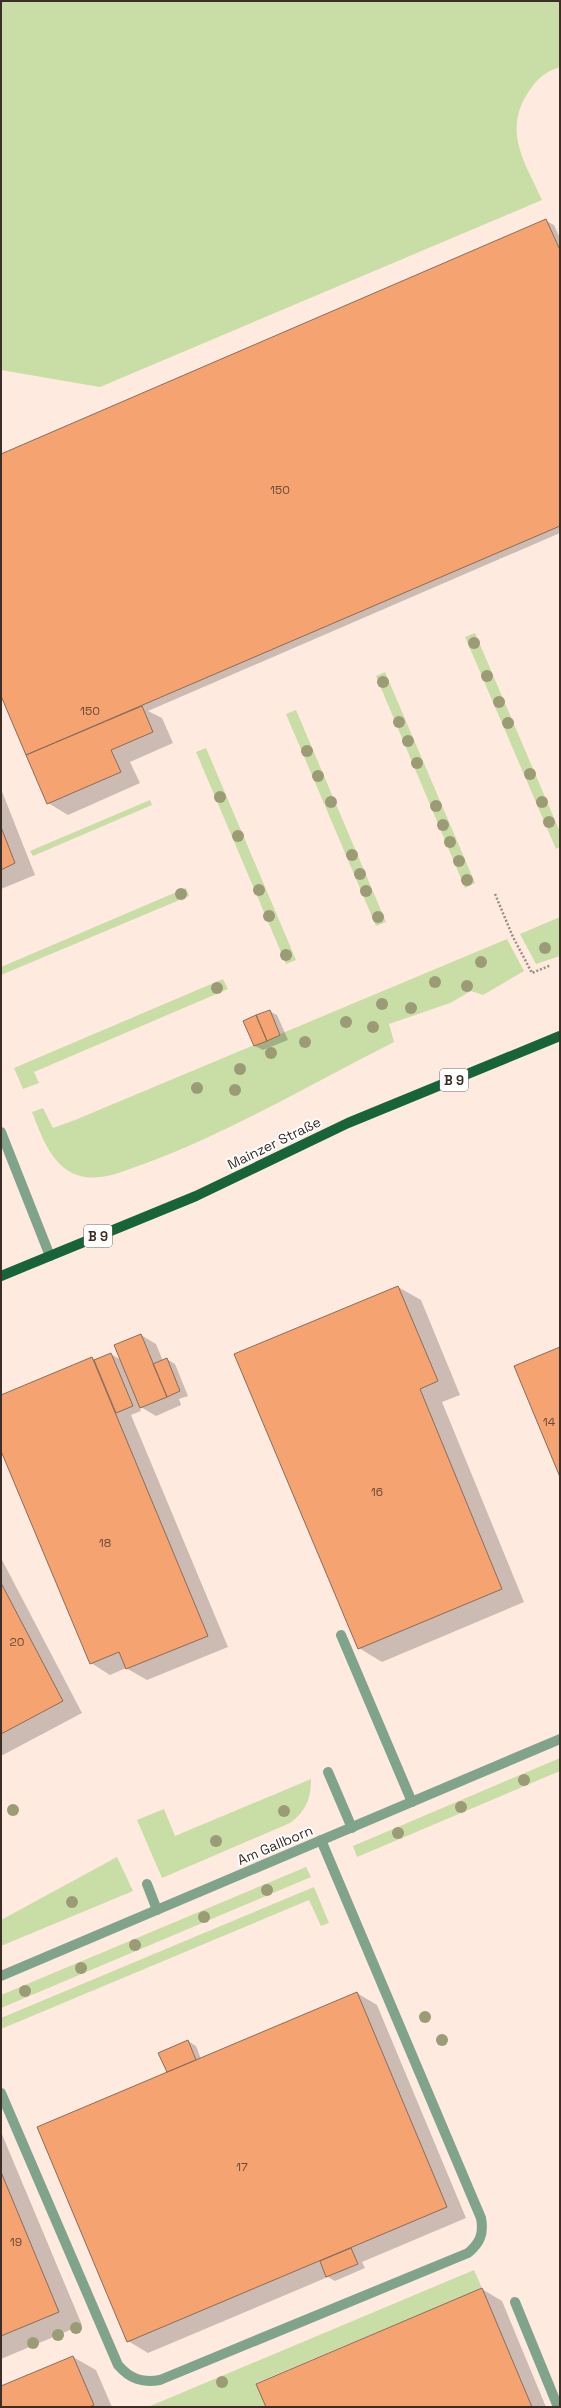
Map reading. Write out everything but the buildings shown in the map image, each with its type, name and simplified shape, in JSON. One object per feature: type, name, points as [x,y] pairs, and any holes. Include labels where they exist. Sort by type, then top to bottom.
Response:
[{"type":"main road","name":"Mainzer Straße","points":[[1,1276],[196,1196],[348,1123],[560,1036]]},
{"type":"street","points":[[1,1132],[50,1256]]},
{"type":"street","points":[[341,1636],[412,1802]]},
{"type":"street","name":"Am Gallborn","points":[[1,1976],[560,1739]]},
{"type":"street","points":[[328,1772],[352,1828]]},
{"type":"street","points":[[1,2094],[118,2365],[126,2374],[136,2380],[150,2382],[160,2380],[460,2256],[475,2248],[481,2239],[483,2229],[481,2218],[321,1840]]},
{"type":"street","points":[[147,1884],[157,1910]]},
{"type":"street","points":[[515,2302],[558,2407]]},
{"type":"path","points":[[495,894],[513,937],[532,973],[551,965]]},
{"type":"green space","points":[[1,1],[560,1],[560,67],[546,73],[535,83],[521,106],[517,120],[519,146],[523,159],[542,200],[100,387],[1,370]]},
{"type":"green space","points":[[475,633],[560,832],[560,847],[556,849],[465,637]]},
{"type":"green space","points":[[385,672],[475,883],[465,888],[376,676]]},
{"type":"green space","points":[[296,710],[386,922],[376,926],[286,714]]},
{"type":"green space","points":[[206,748],[296,960],[286,964],[196,752]]},
{"type":"green space","points":[[150,800],[152,805],[33,856],[30,851]]},
{"type":"green space","points":[[186,888],[189,896],[1,975],[1,967]]},
{"type":"green space","points":[[560,917],[560,956],[536,964],[520,934]]},
{"type":"green space","points":[[507,939],[524,971],[483,995],[471,991],[450,1003],[389,1024],[394,1042],[212,1136],[126,1171],[93,1178],[74,1174],[57,1161],[50,1152],[32,1112],[43,1108],[53,1128],[75,1120]]},
{"type":"green space","points":[[223,979],[228,989],[34,1072],[39,1083],[23,1089],[14,1068]]},
{"type":"green space","points":[[560,1758],[560,1771],[357,1857],[353,1846]]},
{"type":"green space","points":[[311,1779],[309,1799],[304,1809],[290,1823],[162,1878],[137,1820],[164,1809],[175,1836]]},
{"type":"green space","points":[[117,1857],[133,1891],[1,1946],[1,1920]]},
{"type":"green space","points":[[306,1867],[311,1877],[1,2008],[1,1995]]},
{"type":"green space","points":[[314,1887],[329,1923],[321,1926],[309,1900],[1,2029],[1,2018]]},
{"type":"green space","points":[[474,2270],[482,2288],[256,2383],[266,2407],[148,2407]]}]
